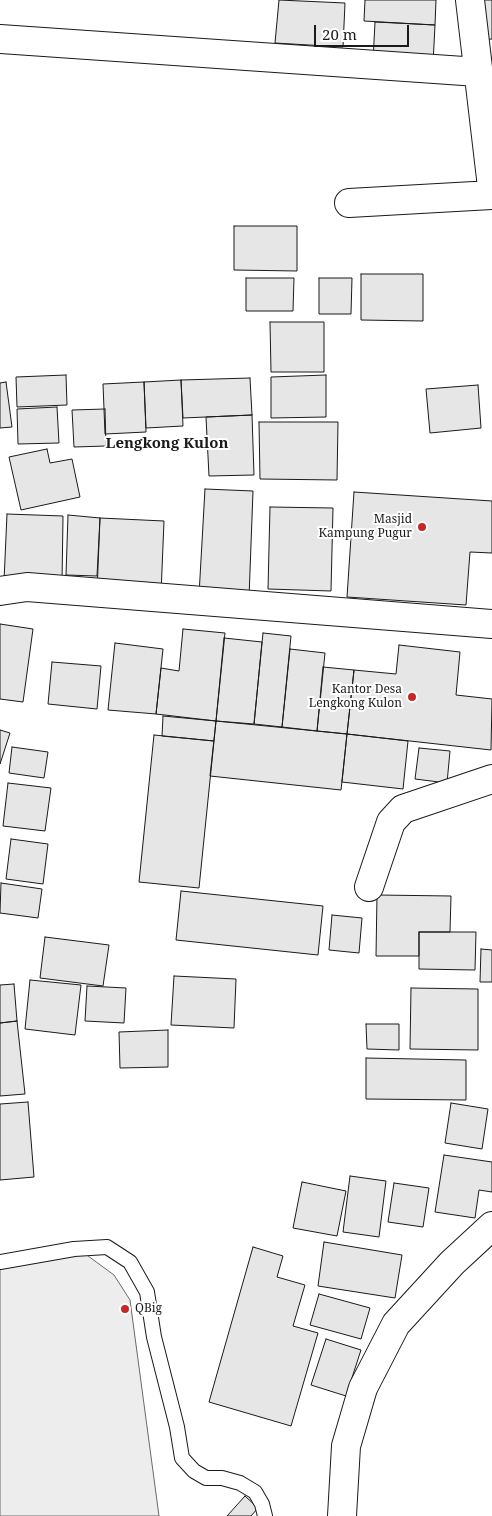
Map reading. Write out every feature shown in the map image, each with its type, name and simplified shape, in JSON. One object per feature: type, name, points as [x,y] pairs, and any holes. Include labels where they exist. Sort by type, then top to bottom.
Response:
[{"type":"street","points":[[470,0],[492,186]]},
{"type":"street","points":[[0,39],[478,72]]},
{"type":"street","points":[[349,203],[492,195]]},
{"type":"street","points":[[0,592],[27,587],[492,624]]},
{"type":"street","points":[[369,887],[391,822],[403,809],[492,779]]},
{"type":"street","points":[[342,1516],[346,1446],[363,1388],[396,1324],[452,1263],[492,1226]]},
{"type":"lane","points":[[0,1262],[74,1249],[107,1247],[130,1262],[147,1292],[154,1337],[177,1427],[182,1458],[194,1471],[206,1478],[222,1478],[240,1483],[255,1492],[262,1504],[264,1516]]},
{"type":"shaded area","points":[[84,1253],[114,1275],[130,1300],[159,1516],[0,1516],[0,1268]]},
{"type":"building","points":[[279,0],[345,3],[343,47],[275,43]]},
{"type":"building","points":[[365,0],[436,0],[435,25],[364,21]]},
{"type":"building","points":[[471,0],[492,0],[492,39],[476,40]]},
{"type":"building","points":[[375,22],[435,25],[433,64],[373,61]]},
{"type":"building","points":[[234,226],[297,226],[297,271],[234,270]]},
{"type":"building","points":[[361,274],[423,274],[423,321],[361,320]]},
{"type":"building","points":[[246,278],[294,278],[293,311],[246,311]]},
{"type":"building","points":[[319,278],[352,278],[351,314],[319,314]]},
{"type":"building","points":[[270,322],[324,322],[324,372],[271,372]]},
{"type":"building","points":[[66,375],[67,405],[17,407],[16,377]]},
{"type":"building","points":[[326,375],[326,417],[271,418],[271,377]]},
{"type":"building","points":[[250,378],[252,415],[183,418],[181,380]]},
{"type":"building","points":[[181,380],[183,426],[146,428],[144,382]]},
{"type":"building","points":[[6,382],[12,427],[0,428],[0,383]]},
{"type":"building","points":[[144,382],[146,432],[105,434],[103,384]]},
{"type":"building","points":[[478,385],[481,428],[430,433],[426,389]]},
{"type":"building","points":[[57,407],[59,443],[18,444],[17,409]]},
{"type":"building","points":[[105,409],[106,446],[74,447],[72,410]]},
{"type":"building","points":[[252,415],[254,475],[209,476],[206,417]]},
{"type":"building","points":[[259,422],[338,422],[337,480],[260,479]]},
{"type":"building","points":[[47,449],[50,463],[72,459],[80,497],[21,510],[9,457]]},
{"type":"building","points":[[205,489],[253,491],[249,598],[199,595]]},
{"type":"building","name":"Masjid Kampung Pugur","points":[[354,492],[492,501],[492,553],[470,552],[466,605],[347,597]]},
{"type":"building","points":[[270,507],[333,508],[331,591],[268,589]]},
{"type":"building","points":[[7,514],[63,516],[62,584],[4,581]]},
{"type":"building","points":[[68,515],[100,518],[97,576],[66,575]]},
{"type":"building","points":[[100,518],[164,521],[161,594],[97,592]]},
{"type":"building","points":[[0,624],[33,629],[23,702],[0,699]]},
{"type":"building","points":[[183,629],[225,633],[216,721],[156,714],[161,668],[179,671]]},
{"type":"building","points":[[263,633],[291,636],[282,727],[254,724]]},
{"type":"building","points":[[224,638],[262,642],[254,724],[216,721]]},
{"type":"building","points":[[115,643],[163,649],[156,714],[108,710]]},
{"type":"building","name":"Kantor Desa Lengkong Kulon","points":[[399,645],[460,652],[456,695],[492,699],[491,750],[347,734],[354,670],[396,674]]},
{"type":"building","points":[[290,649],[325,653],[317,731],[282,727]]},
{"type":"building","points":[[52,662],[101,666],[97,709],[48,704]]},
{"type":"building","points":[[323,667],[354,670],[347,734],[317,731]]},
{"type":"building","points":[[163,716],[216,721],[214,741],[162,736]]},
{"type":"building","points":[[216,721],[347,734],[341,790],[210,776]]},
{"type":"building","points":[[0,730],[10,733],[0,764]]},
{"type":"building","points":[[347,734],[408,741],[403,789],[342,782]]},
{"type":"building","points":[[154,735],[214,741],[199,888],[139,882]]},
{"type":"building","points":[[12,747],[48,752],[44,778],[9,773]]},
{"type":"building","points":[[419,748],[450,751],[447,783],[415,779]]},
{"type":"building","points":[[8,783],[51,788],[45,831],[3,826]]},
{"type":"building","points":[[11,839],[48,844],[43,884],[6,879]]},
{"type":"building","points":[[1,883],[42,889],[38,918],[0,913]]},
{"type":"building","points":[[181,891],[323,906],[318,955],[176,940]]},
{"type":"building","points":[[377,895],[451,896],[450,932],[419,932],[419,956],[376,956]]},
{"type":"building","points":[[332,915],[362,918],[359,953],[329,950]]},
{"type":"building","points":[[419,932],[476,932],[475,970],[419,969]]},
{"type":"building","points":[[45,937],[109,945],[103,986],[40,978]]},
{"type":"building","points":[[481,949],[492,950],[492,982],[480,982]]},
{"type":"building","points":[[174,976],[236,979],[234,1028],[171,1025]]},
{"type":"building","points":[[30,980],[81,985],[75,1035],[25,1029]]},
{"type":"building","points":[[14,984],[17,1021],[0,1023],[0,985]]},
{"type":"building","points":[[87,986],[126,988],[124,1023],[85,1021]]},
{"type":"building","points":[[411,988],[478,989],[478,1050],[410,1049]]},
{"type":"building","points":[[17,1021],[25,1094],[0,1096],[0,1023]]},
{"type":"building","points":[[366,1024],[399,1024],[399,1050],[367,1049]]},
{"type":"building","points":[[168,1030],[168,1067],[120,1068],[119,1032]]},
{"type":"building","points":[[366,1058],[466,1060],[466,1100],[366,1099]]},
{"type":"building","points":[[28,1102],[34,1177],[0,1180],[0,1104]]},
{"type":"building","points":[[451,1103],[488,1109],[482,1149],[445,1143]]},
{"type":"building","points":[[444,1155],[492,1162],[492,1192],[479,1190],[475,1218],[435,1212]]},
{"type":"building","points":[[350,1176],[386,1181],[379,1237],[343,1232]]},
{"type":"building","points":[[302,1182],[346,1191],[337,1236],[293,1228]]},
{"type":"building","points":[[394,1183],[429,1188],[423,1227],[388,1222]]},
{"type":"building","points":[[324,1242],[402,1255],[395,1298],[318,1286]]},
{"type":"building","points":[[253,1247],[283,1256],[277,1277],[305,1285],[293,1326],[318,1333],[291,1426],[209,1402]]},
{"type":"building","points":[[319,1294],[370,1308],[361,1339],[310,1325]]},
{"type":"building","points":[[326,1339],[361,1350],[346,1396],[311,1385]]},
{"type":"building","points":[[245,1496],[258,1508],[251,1516],[227,1516]]},
{"type":"place","name":"Masjid Kampung Pugur","points":[[422,527]]},
{"type":"place","name":"Kantor Desa Lengkong Kulon","points":[[412,697]]},
{"type":"place","name":"QBig","points":[[125,1309]]},
{"type":"district","name":"Lengkong Kulon","points":[[167,444]]}]
